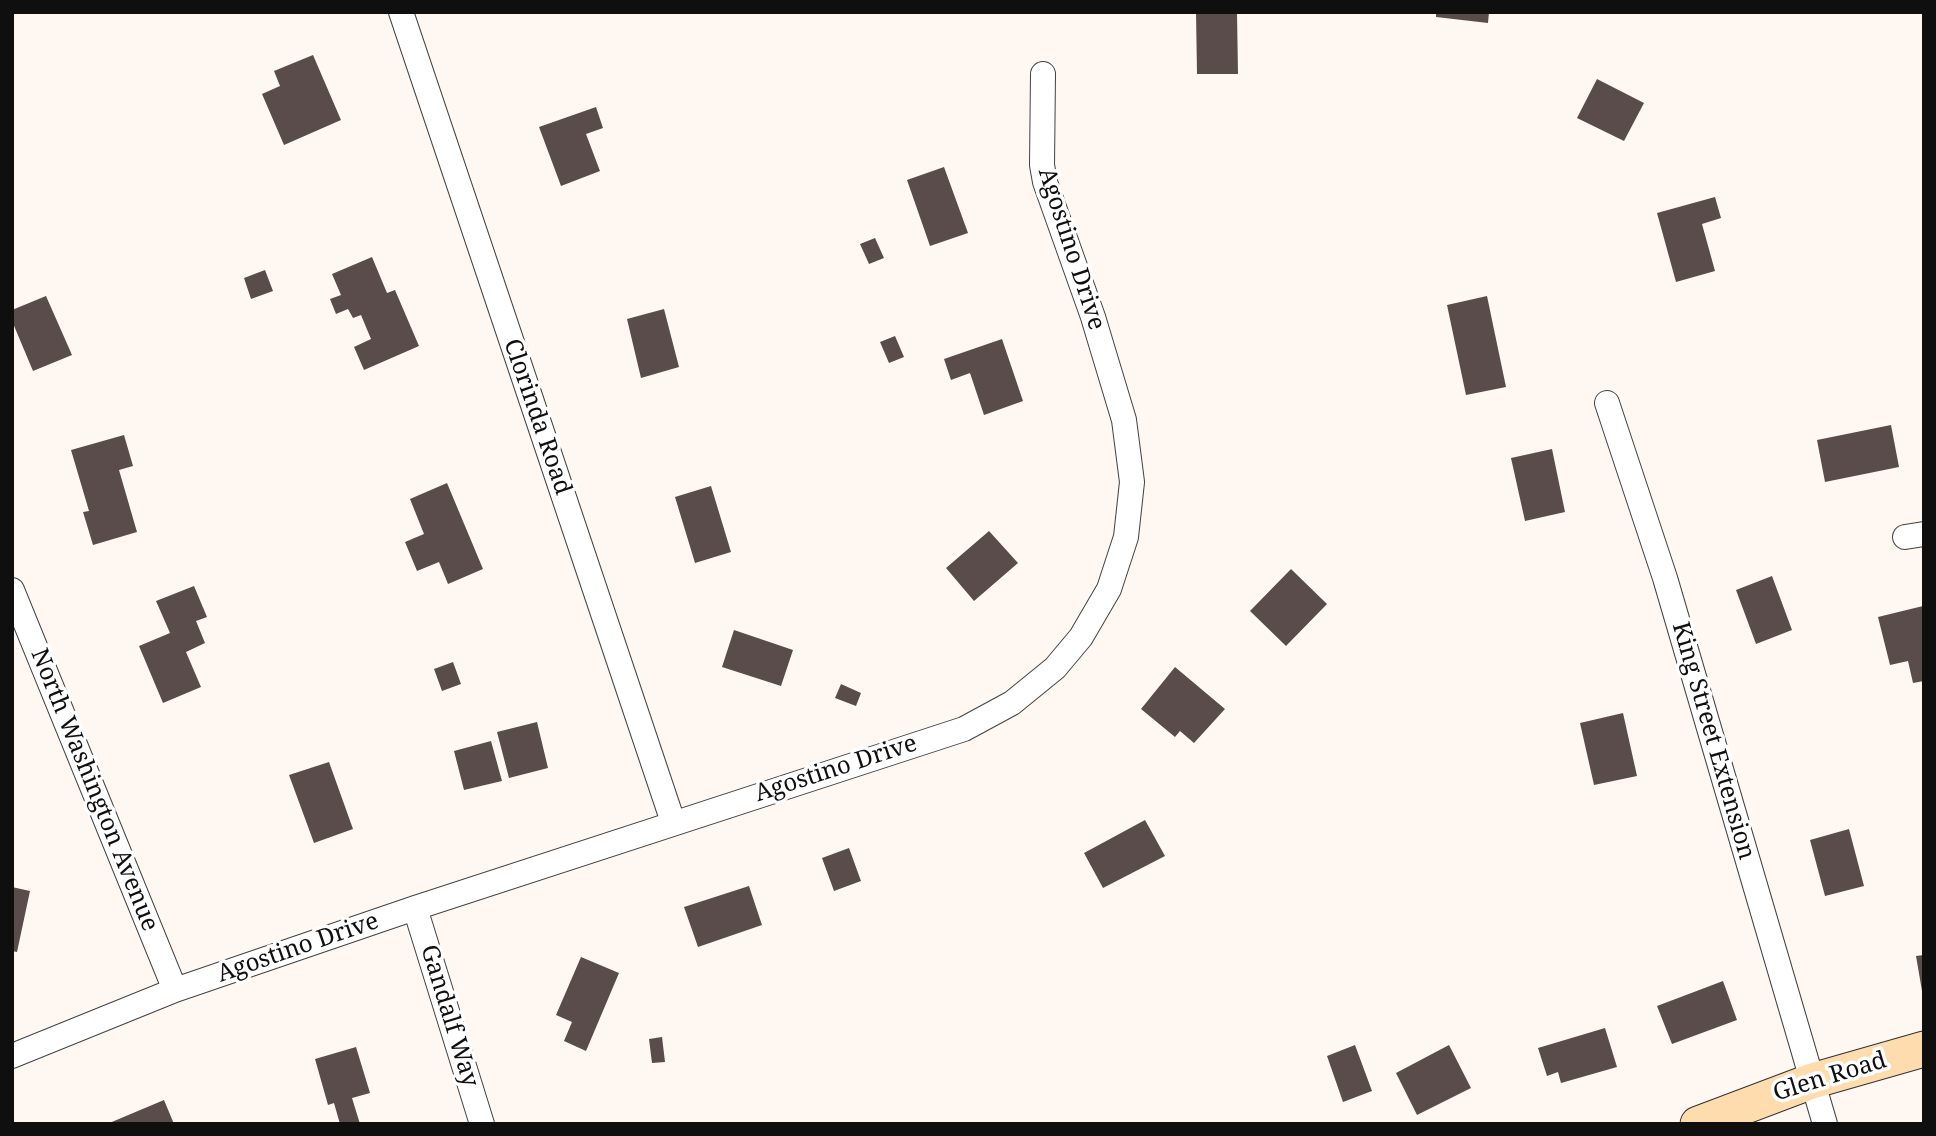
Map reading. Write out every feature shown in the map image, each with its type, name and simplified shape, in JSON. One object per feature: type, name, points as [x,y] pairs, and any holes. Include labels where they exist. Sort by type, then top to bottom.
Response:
[{"type":"street","name":"Clorinda Road","points":[[401,12],[673,822]]},
{"type":"street","name":"Agostino Drive","points":[[12,1056],[176,990],[673,822],[964,729],[1024,695],[1055,668],[1082,637],[1109,589],[1123,550],[1130,510],[1129,441],[1093,317],[1045,182],[1042,165],[1043,74]]},
{"type":"street","name":"King Street Extension","points":[[1607,403],[1665,578],[1825,1124]]},
{"type":"street","name":"North Washington Avenue","points":[[12,590],[176,990]]},
{"type":"street","name":"Gandalf Way","points":[[415,908],[482,1124]]},
{"type":"street","name":"Glen Road","points":[[1698,1124],[1812,1081],[1924,1049]]},
{"type":"building","points":[[1196,12],[1237,12],[1238,74],[1197,74]]},
{"type":"building","points":[[1436,12],[1489,12],[1488,23],[1436,17]]},
{"type":"building","points":[[313,55],[341,120],[284,145],[262,94],[280,86],[274,71]]},
{"type":"building","points":[[1597,79],[1644,103],[1624,141],[1577,118]]},
{"type":"building","points":[[596,107],[603,128],[586,134],[600,171],[561,186],[539,127]]},
{"type":"building","points":[[944,167],[968,233],[930,246],[907,180]]},
{"type":"building","points":[[1715,197],[1721,218],[1702,224],[1715,271],[1676,282],[1657,213]]},
{"type":"building","points":[[875,238],[884,258],[869,264],[860,244]]},
{"type":"building","points":[[372,257],[387,293],[395,290],[419,346],[364,370],[354,347],[371,339],[361,315],[353,318],[348,309],[336,314],[330,299],[341,295],[332,274]]},
{"type":"building","points":[[265,270],[273,291],[251,299],[244,278]]},
{"type":"building","points":[[46,296],[72,355],[33,371],[12,321],[12,310]]},
{"type":"building","points":[[1487,296],[1506,387],[1466,395],[1447,305]]},
{"type":"building","points":[[664,309],[679,367],[641,378],[627,319]]},
{"type":"building","points":[[895,336],[904,357],[889,363],[880,342]]},
{"type":"building","points":[[1002,339],[1023,401],[984,415],[970,373],[951,380],[944,359]]},
{"type":"building","points":[[1891,425],[1899,467],[1825,482],[1817,440]]},
{"type":"building","points":[[124,435],[133,466],[119,470],[137,532],[93,545],[83,512],[89,511],[71,450]]},
{"type":"building","points":[[1552,449],[1565,512],[1525,521],[1511,458]]},
{"type":"building","points":[[447,483],[483,569],[448,584],[439,562],[417,571],[405,542],[424,534],[410,499]]},
{"type":"building","points":[[711,486],[731,552],[695,563],[675,497]]},
{"type":"building","points":[[989,531],[1018,563],[974,601],[946,568]]},
{"type":"building","points":[[1291,569],[1327,604],[1286,646],[1250,611]]},
{"type":"building","points":[[1772,576],[1792,630],[1756,644],[1736,590]]},
{"type":"building","points":[[194,586],[207,617],[196,621],[205,643],[186,652],[201,687],[163,703],[139,646],[170,633],[156,601]]},
{"type":"building","points":[[1923,606],[1924,681],[1913,683],[1908,661],[1890,665],[1878,617]]},
{"type":"building","points":[[734,630],[793,650],[781,686],[722,667]]},
{"type":"building","points":[[453,662],[461,684],[442,691],[434,669]]},
{"type":"building","points":[[1175,667],[1225,709],[1194,743],[1180,731],[1175,737],[1141,709]]},
{"type":"building","points":[[841,684],[861,693],[856,706],[835,698]]},
{"type":"building","points":[[1623,713],[1637,776],[1594,785],[1580,723]]},
{"type":"building","points":[[537,722],[548,768],[509,778],[497,732]]},
{"type":"building","points":[[491,741],[502,781],[464,790],[454,751]]},
{"type":"building","points":[[329,762],[353,829],[314,843],[289,775]]},
{"type":"building","points":[[1145,820],[1165,856],[1103,888],[1084,853]]},
{"type":"building","points":[[1849,829],[1864,886],[1825,896],[1810,840]]},
{"type":"building","points":[[849,848],[861,881],[834,891],[822,858]]},
{"type":"building","points":[[749,886],[762,925],[698,947],[684,907]]},
{"type":"building","points":[[12,887],[30,891],[17,952],[12,951]]},
{"type":"building","points":[[1924,955],[1924,991],[1922,991],[1916,956]]},
{"type":"building","points":[[581,957],[619,973],[586,1051],[564,1041],[572,1022],[556,1015]]},
{"type":"building","points":[[1723,981],[1737,1020],[1672,1044],[1657,1006]]},
{"type":"building","points":[[1605,1028],[1617,1067],[1561,1083],[1558,1072],[1547,1076],[1538,1048]]},
{"type":"building","points":[[662,1037],[665,1062],[652,1063],[649,1039]]},
{"type":"building","points":[[1355,1045],[1372,1091],[1343,1102],[1327,1056]]},
{"type":"building","points":[[1449,1045],[1471,1088],[1417,1115],[1396,1073]]},
{"type":"building","points":[[356,1047],[370,1093],[352,1098],[360,1124],[340,1124],[334,1103],[328,1105],[315,1059]]},
{"type":"building","points":[[164,1100],[174,1124],[107,1124]]}]
